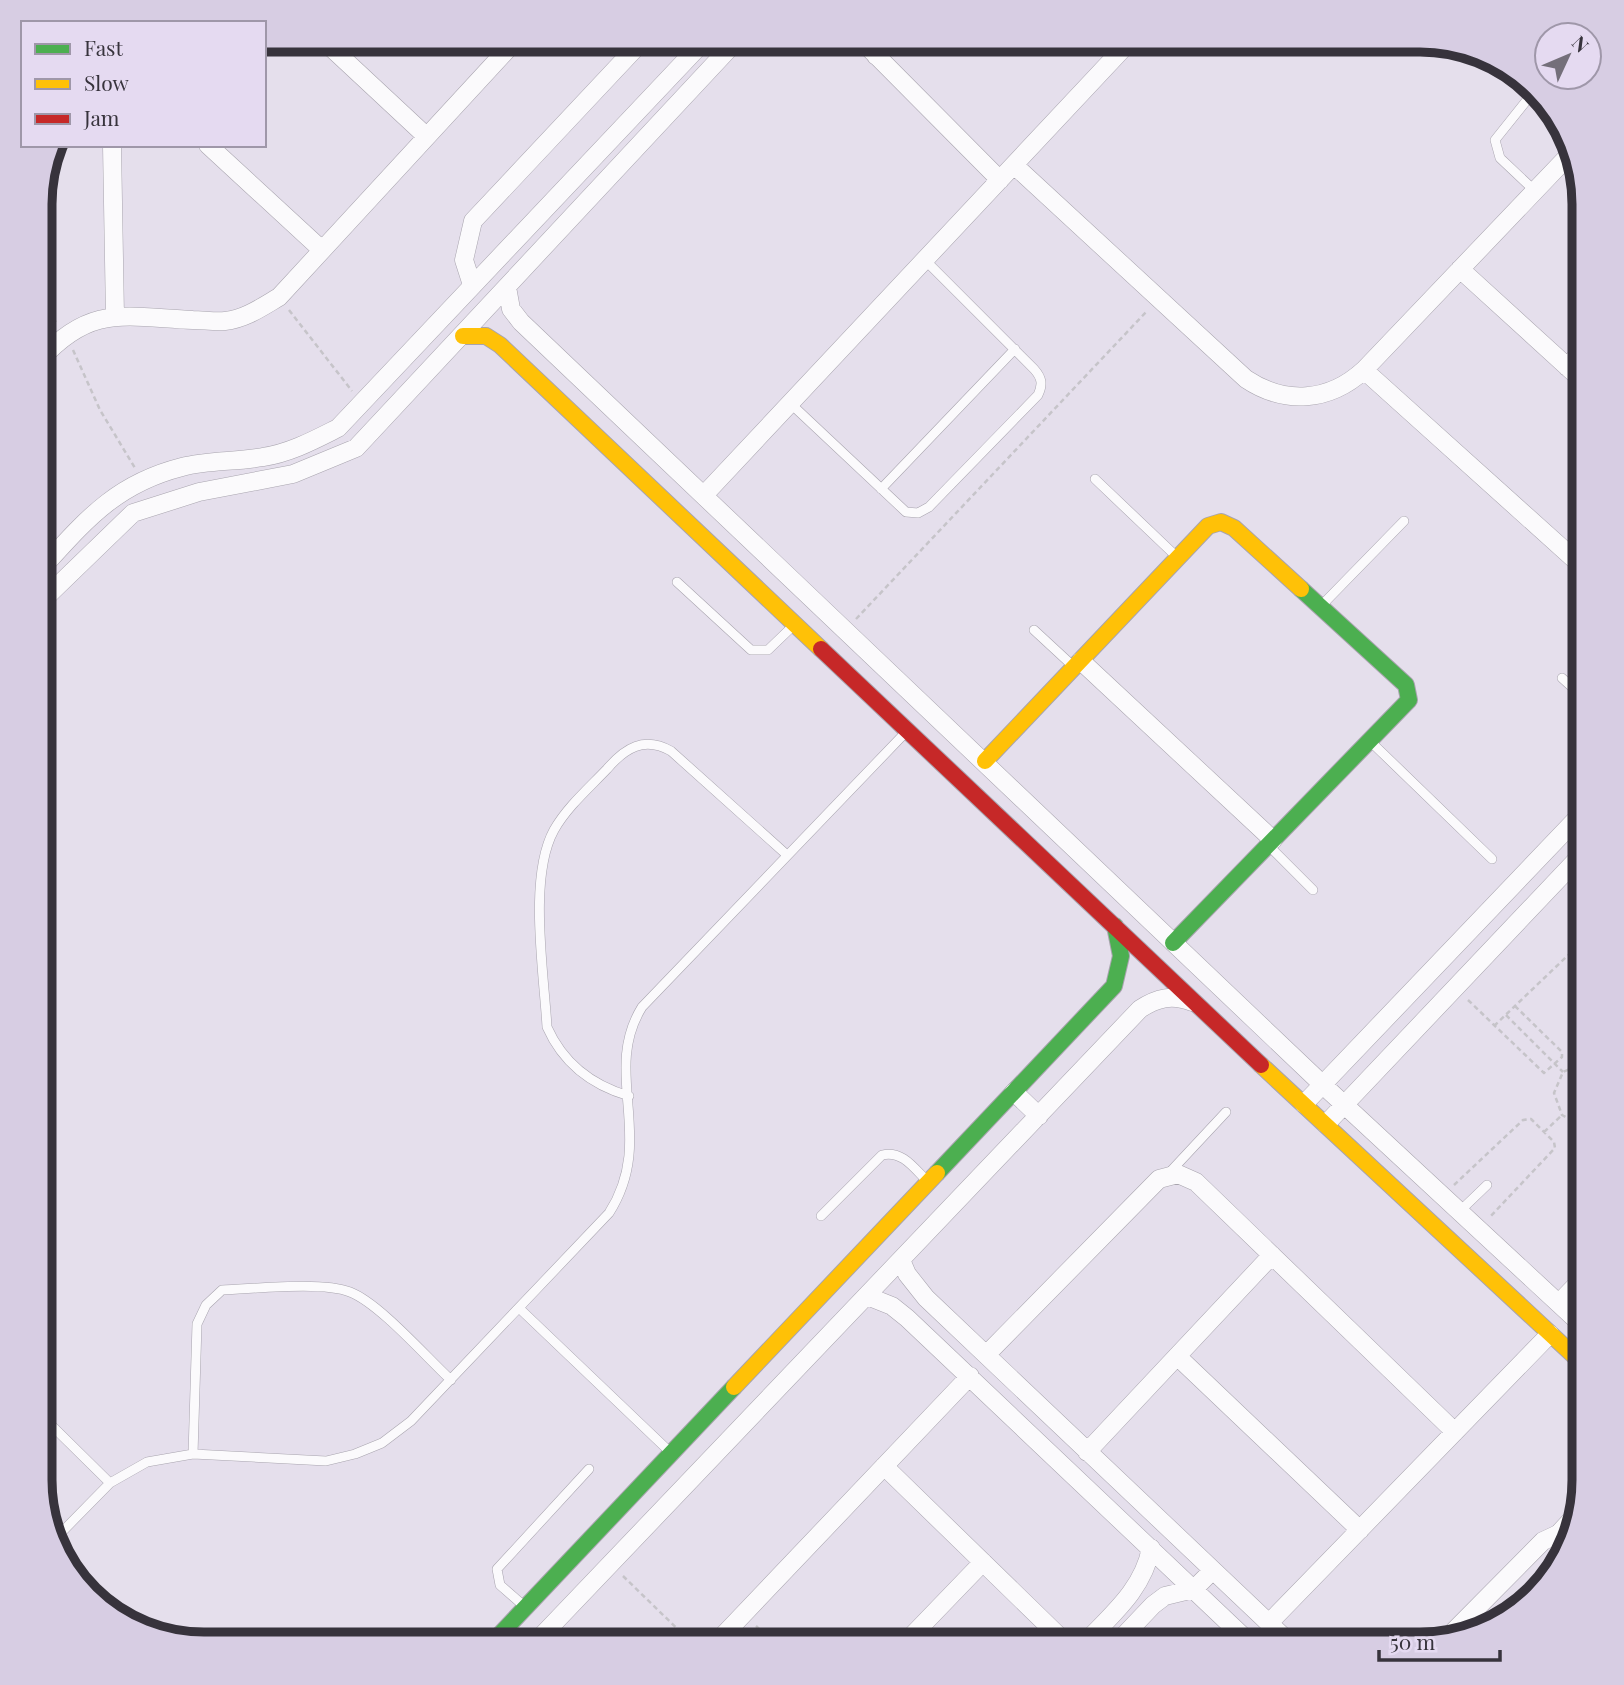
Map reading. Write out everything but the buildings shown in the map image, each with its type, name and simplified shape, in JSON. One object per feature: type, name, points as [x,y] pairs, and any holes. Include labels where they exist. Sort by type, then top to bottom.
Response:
[{"type":"street","points":[[336,52],[426,136]]},
{"type":"street","points":[[53,345],[66,332],[89,321],[114,317],[225,321],[254,313],[279,297],[505,52]]},
{"type":"street","points":[[472,285],[464,260],[473,221],[631,52]]},
{"type":"street","points":[[53,556],[95,510],[143,482],[184,466],[267,457],[304,445],[338,428],[693,52]]},
{"type":"street","points":[[53,592],[133,513],[199,492],[293,474],[356,448],[725,52]]},
{"type":"street","points":[[873,53],[1000,180]]},
{"type":"street","points":[[876,56],[879,53]]},
{"type":"street","points":[[704,495],[1118,53]]},
{"type":"street","points":[[113,147],[114,317]]},
{"type":"street","points":[[210,147],[322,250]]},
{"type":"street","points":[[1014,165],[1246,379],[1268,391],[1293,397],[1319,395],[1343,386],[1364,370],[1564,160]]},
{"type":"street","points":[[1460,269],[1572,371]]},
{"type":"street","points":[[507,287],[511,309],[521,322],[1344,1105],[1559,1303],[1572,1312]]},
{"type":"street","points":[[463,336],[486,336],[500,345],[1196,1004],[1572,1354]]},
{"type":"street","points":[[1567,367],[1572,362]]},
{"type":"street","points":[[1364,370],[1572,557]]},
{"type":"street","points":[[985,761],[1208,526],[1216,521],[1226,522],[1406,685],[1410,692],[1404,706],[1173,943]]},
{"type":"street","points":[[1078,664],[1271,842]]},
{"type":"street","points":[[1304,1104],[1572,824]]},
{"type":"street","points":[[1326,1124],[1570,867]]},
{"type":"street","points":[[502,1632],[1114,986],[1121,956],[1115,926]]},
{"type":"street","points":[[545,1632],[1146,1005],[1167,997],[1182,998],[1196,1004]]},
{"type":"street","points":[[1014,1092],[1038,1116]]},
{"type":"street","points":[[986,1355],[1159,1180],[1168,1175],[1188,1176],[1455,1432]]},
{"type":"street","points":[[1087,1452],[1272,1255]]},
{"type":"street","points":[[901,1260],[907,1274],[926,1298],[1278,1632]]},
{"type":"street","points":[[1559,1303],[1572,1289]]},
{"type":"street","points":[[866,1296],[892,1306],[907,1318],[1238,1632]]},
{"type":"street","points":[[907,1318],[926,1298]]},
{"type":"street","points":[[1269,1623],[1550,1334]]},
{"type":"street","points":[[1177,1356],[1360,1530]]},
{"type":"street","points":[[727,1632],[970,1376]]},
{"type":"street","points":[[884,1466],[1055,1632]]},
{"type":"street","points":[[601,1527],[624,1550]]},
{"type":"street","points":[[1474,1622],[1551,1535],[1561,1536]]},
{"type":"street","points":[[1095,1632],[1136,1588],[1151,1548]]},
{"type":"street","points":[[916,1632],[983,1562]]},
{"type":"street","points":[[1127,1632],[1153,1605],[1179,1591],[1194,1590],[1213,1570]]},
{"type":"street","points":[[1136,1588],[1153,1605]]},
{"type":"lane","points":[[1528,98],[1495,140],[1500,158],[1535,191]]},
{"type":"lane","points":[[790,403],[906,512],[918,513],[929,507],[1038,395],[1042,386],[1040,377],[925,260]]},
{"type":"lane","points":[[880,489],[1014,349]]},
{"type":"lane","points":[[1095,479],[1178,558]]},
{"type":"lane","points":[[1320,607],[1404,521]]},
{"type":"lane","points":[[677,582],[751,650],[768,650],[796,624]]},
{"type":"lane","points":[[1034,629],[1078,664]]},
{"type":"lane","points":[[1562,678],[1572,687]]},
{"type":"lane","points":[[62,1532],[110,1483],[147,1462],[192,1454],[326,1461],[355,1454],[397,1433],[451,1380],[609,1213],[618,1200],[631,1156],[625,1045],[642,1007],[908,730]]},
{"type":"lane","points":[[1370,741],[1492,859]]},
{"type":"lane","points":[[629,1096],[600,1086],[581,1073],[558,1048],[547,1027],[541,872],[548,843],[560,820],[622,752],[637,745],[655,744],[671,751],[787,855]]},
{"type":"lane","points":[[1271,842],[1313,890]]},
{"type":"lane","points":[[1168,1175],[1226,1112]]},
{"type":"lane","points":[[821,1216],[882,1155],[892,1153],[903,1157],[928,1182]]},
{"type":"lane","points":[[1461,1210],[1487,1185]]},
{"type":"lane","points":[[192,1454],[197,1324],[206,1305],[222,1290],[329,1288],[349,1292],[370,1304],[451,1380]]},
{"type":"lane","points":[[519,1308],[671,1453]]},
{"type":"lane","points":[[52,1426],[110,1483]]},
{"type":"lane","points":[[525,1608],[500,1585],[497,1569],[589,1469]]},
{"type":"lane","points":[[1551,1535],[1566,1519]]},
{"type":"path","points":[[279,297],[363,404]]},
{"type":"path","points":[[846,629],[1159,298]]},
{"type":"path","points":[[53,318],[66,332],[100,410],[143,482]]},
{"type":"path","points":[[1494,1026],[1572,951]]},
{"type":"path","points":[[1455,988],[1541,1071],[1546,1072],[1562,1057],[1562,1052],[1514,1005]]},
{"type":"path","points":[[1505,1014],[1563,1072]]},
{"type":"path","points":[[1572,1068],[1563,1072],[1554,1093],[1562,1115],[1572,1120]]},
{"type":"path","points":[[1544,1132],[1562,1115]]},
{"type":"path","points":[[1444,1195],[1525,1118],[1531,1119],[1555,1144],[1555,1148],[1480,1228]]},
{"type":"path","points":[[610,1564],[681,1632]]},
{"type":"path","points":[[744,1614],[763,1632]]},
{"type":"traffic: fast","points":[[1173,943],[1409,700],[1406,685],[1301,589]]},
{"type":"traffic: fast","points":[[937,1173],[1114,986],[1121,956],[1115,926]]},
{"type":"traffic: fast","points":[[502,1632],[734,1387]]},
{"type":"traffic: slow","points":[[463,336],[486,336],[500,345],[821,649]]},
{"type":"traffic: slow","points":[[985,761],[1208,526],[1221,522],[1234,528],[1301,589]]},
{"type":"traffic: slow","points":[[1261,1065],[1572,1354]]},
{"type":"traffic: slow","points":[[734,1387],[937,1173]]},
{"type":"traffic: jam","points":[[821,649],[1261,1065]]}]
